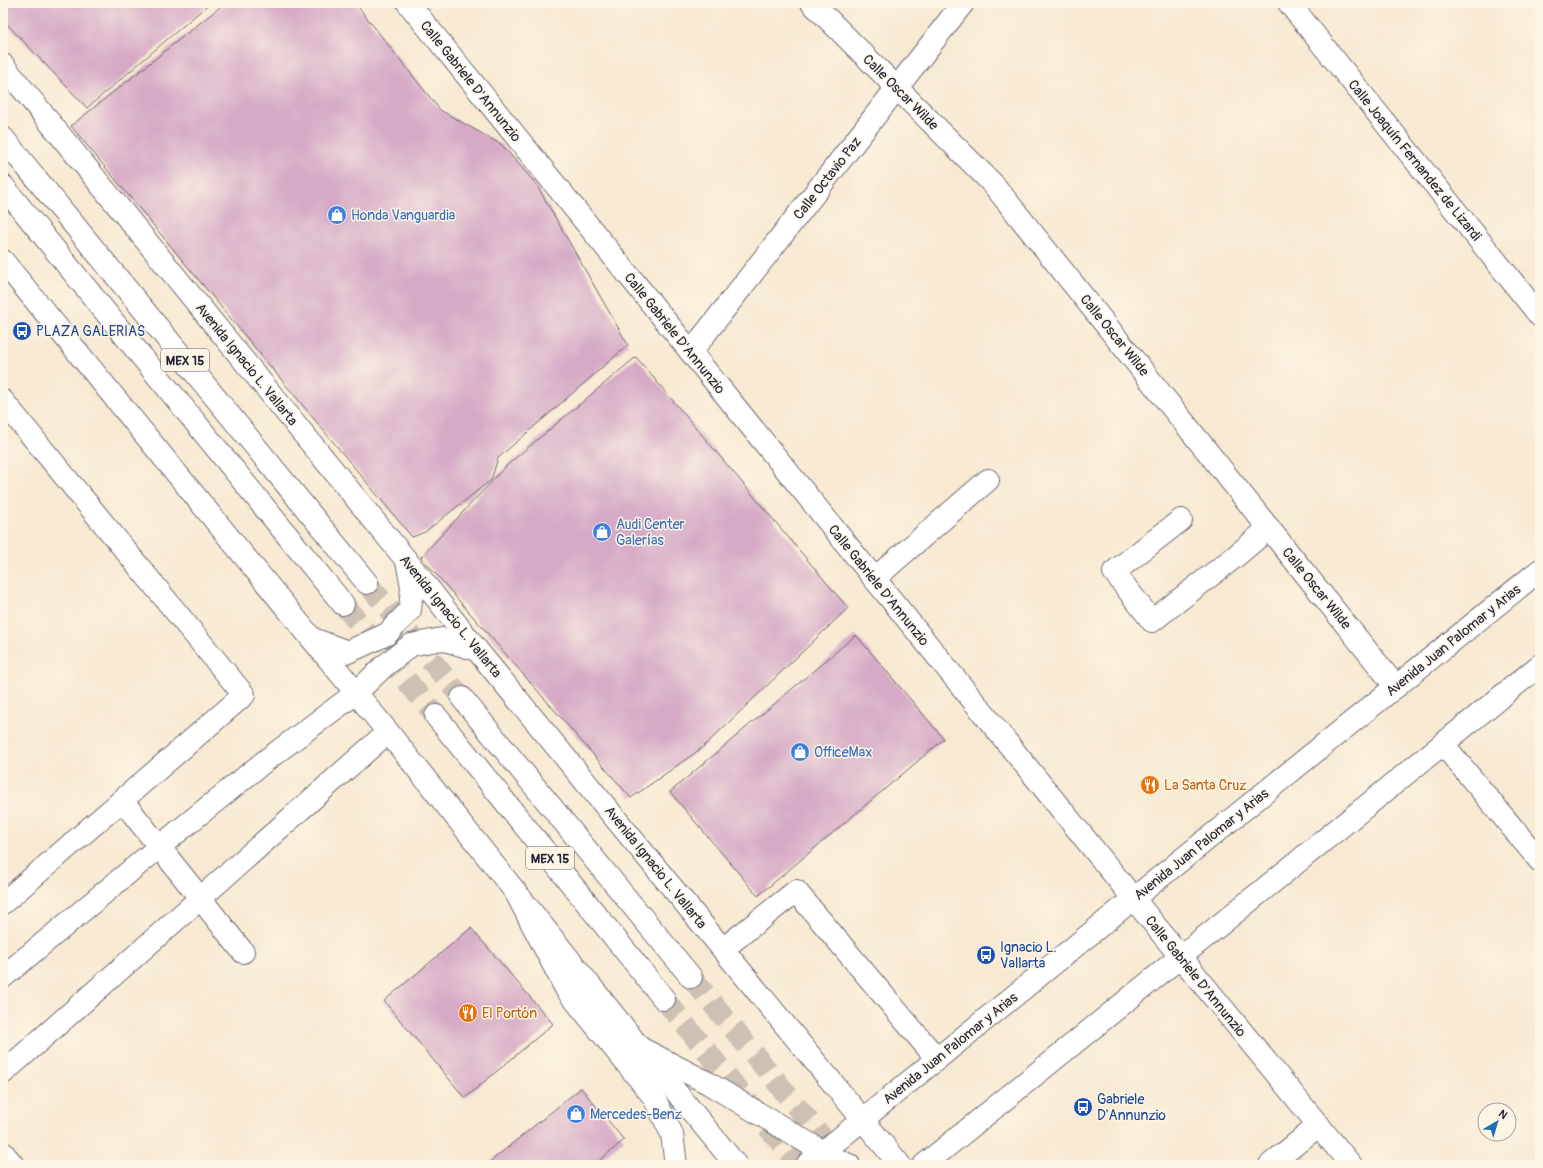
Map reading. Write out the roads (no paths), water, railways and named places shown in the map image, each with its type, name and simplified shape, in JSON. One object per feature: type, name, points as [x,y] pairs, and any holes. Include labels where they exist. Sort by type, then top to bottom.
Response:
[{"type":"main road","name":"Calle Gabriele D'Annunzio","points":[[408,3],[1133,899],[1351,1165]]},
{"type":"main road","name":"Calle Oscar Wilde","points":[[812,3],[993,184],[1396,686]]},
{"type":"main road","name":"Calle Octavio Paz","points":[[691,352],[963,3]]},
{"type":"main road","name":"Calle Joaquín Fernandez de Lizardi","points":[[1289,3],[1540,316]]},
{"type":"main road","name":"Avenida Ignacio L. Vallarta","points":[[3,65],[478,650],[900,1165]]},
{"type":"main road","name":"MEX 15","points":[[3,138],[367,583]]},
{"type":"main road","name":"MEX 15","points":[[3,186],[343,604]]},
{"type":"main road","points":[[3,261],[313,639],[640,1048],[736,1165]]},
{"type":"main road","points":[[3,401],[244,695],[3,903]]},
{"type":"main road","points":[[874,579],[988,480]]},
{"type":"main road","points":[[1181,520],[1114,572],[1152,620],[1236,556],[1268,528]]},
{"type":"main road","points":[[313,639],[348,652],[387,634],[410,610],[412,587],[408,562]]},
{"type":"main road","name":"Avenida Juan Palomar y Arias","points":[[815,1158],[1540,570]]},
{"type":"main road","points":[[3,977],[265,761],[356,693],[383,667],[411,645],[442,639],[478,650]]},
{"type":"main road","points":[[924,1165],[1540,665]]},
{"type":"main road","name":"MEX 15","points":[[462,698],[690,977]]},
{"type":"main road","name":"MEX 15","points":[[436,716],[664,999]]},
{"type":"main road","points":[[3,1073],[388,732]]},
{"type":"main road","points":[[1443,744],[1540,861]]},
{"type":"main road","points":[[122,800],[244,952]]},
{"type":"main road","points":[[515,891],[566,989],[653,1096],[672,1134],[676,1165]]},
{"type":"main road","points":[[723,949],[796,891],[937,1059]]},
{"type":"main road","points":[[640,1048],[708,1083],[815,1158],[849,1165]]},
{"type":"main road","points":[[1270,1165],[1319,1126]]},
{"type":"tunnel","points":[[367,583],[462,698]]},
{"type":"tunnel","points":[[343,604],[436,716]]},
{"type":"tunnel","points":[[691,977],[841,1161]]},
{"type":"tunnel","points":[[664,999],[799,1165]]},
{"type":"place","name":"Honda Vanguardia","points":[[337,215]]},
{"type":"place","name":"PLAZA GALERIAS","points":[[22,331]]},
{"type":"place","name":"Audi Center Galerías","points":[[602,532]]},
{"type":"place","name":"OfficeMax","points":[[800,752]]},
{"type":"place","name":"La Santa Cruz","points":[[1150,785]]},
{"type":"place","name":"Ignacio L. Vallarta","points":[[986,955]]},
{"type":"place","name":"El Portón","points":[[468,1013]]},
{"type":"place","name":"Gabriele D'Annunzio","points":[[1083,1107]]},
{"type":"place","name":"Mercedes-Benz","points":[[576,1114]]}]
